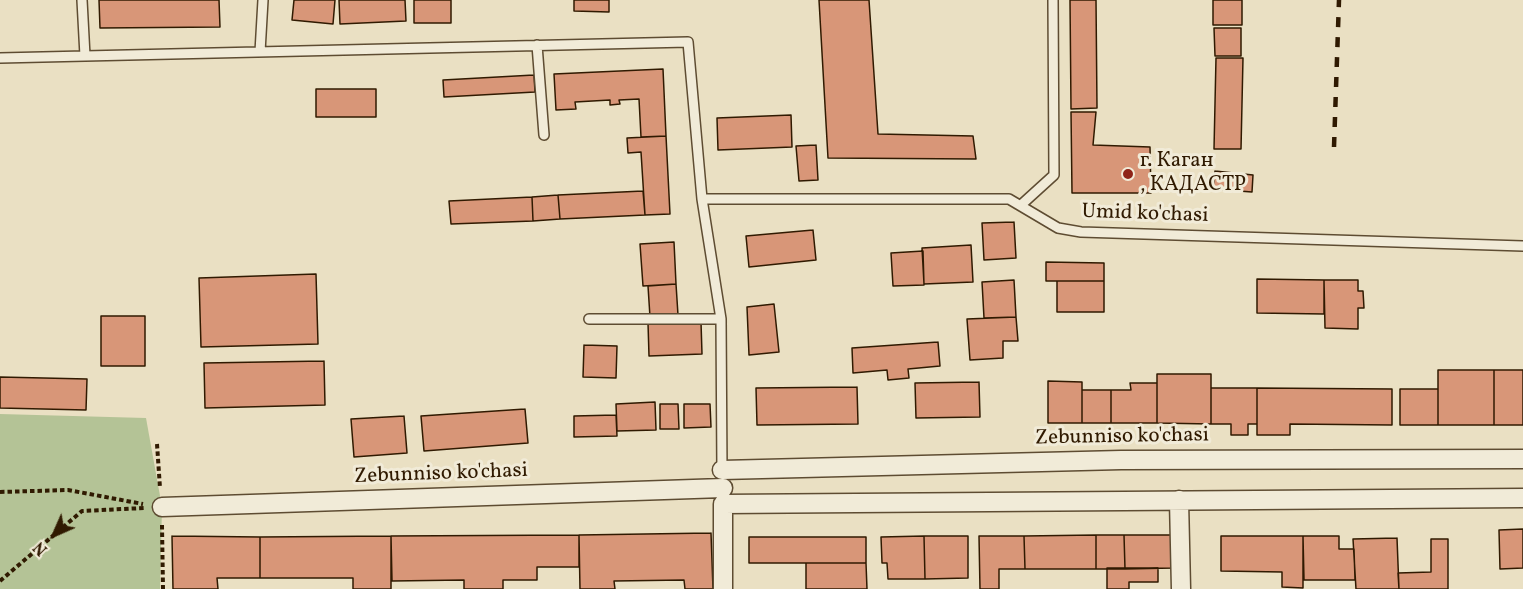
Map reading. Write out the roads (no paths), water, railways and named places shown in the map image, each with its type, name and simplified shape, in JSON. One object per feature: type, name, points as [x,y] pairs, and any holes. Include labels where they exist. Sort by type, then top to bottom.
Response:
[{"type":"street","name":"Zebunniso ko'chasi","points":[[722,470],[1121,460],[1523,459]]},
{"type":"street","name":"Zebunniso ko'chasi","points":[[162,507],[723,496],[1179,500],[1523,498]]},
{"type":"street","points":[[723,496],[723,589]]},
{"type":"street","points":[[1179,500],[1181,589]]},
{"type":"lane","points":[[82,0],[85,56]]},
{"type":"lane","points":[[260,52],[263,0]]},
{"type":"lane","points":[[1021,205],[1054,175],[1053,0]]},
{"type":"lane","points":[[0,57],[688,42],[702,200],[721,319],[723,496]]},
{"type":"lane","points":[[537,45],[544,135]]},
{"type":"lane","name":"Umid ko'chasi","points":[[702,200],[1009,199],[1058,228],[1081,232],[1523,246]]},
{"type":"lane","points":[[589,319],[721,319]]},
{"type":"railway","points":[[1334,147],[1339,0]]},
{"type":"place","name":"г. Каган , КАДАСТР","points":[[1128,174]]}]
